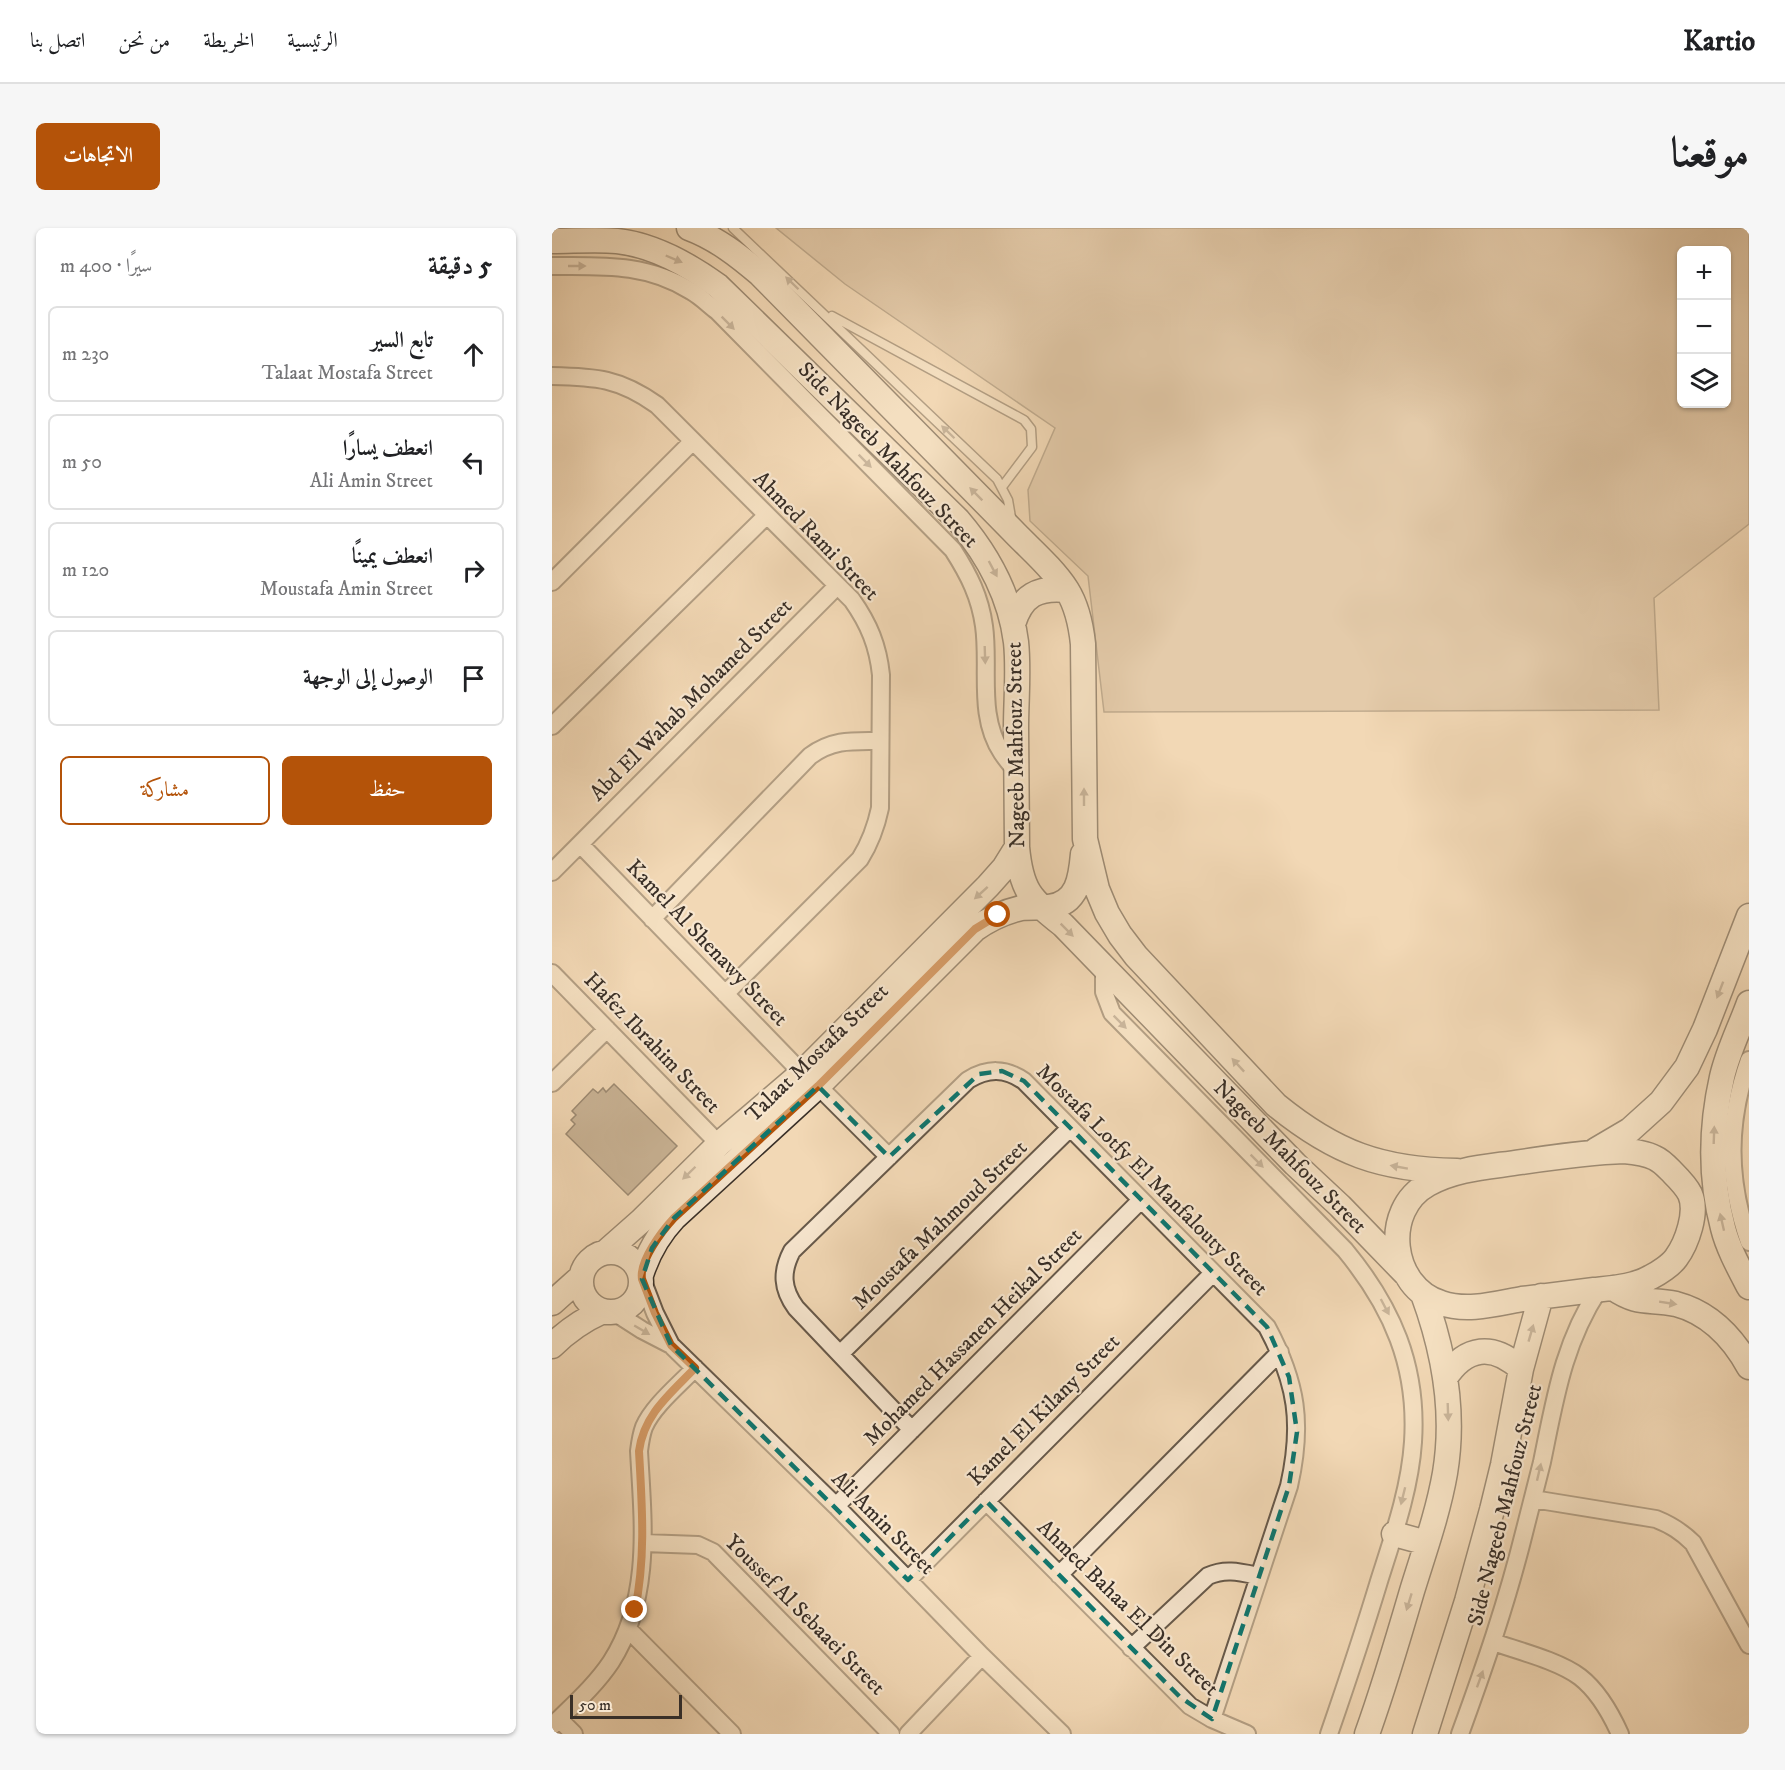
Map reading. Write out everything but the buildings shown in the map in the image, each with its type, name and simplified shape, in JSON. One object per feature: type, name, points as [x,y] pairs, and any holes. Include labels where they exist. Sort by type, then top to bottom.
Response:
[{"type":"street","name":"Nageeb Mahfouz Street","points":[[689,228],[740,257],[762,265],[1048,567],[1067,590],[1076,607],[1083,644],[1084,839],[1097,889],[1107,912],[1120,935],[1136,956],[1276,1105],[1311,1132],[1360,1156],[1391,1166],[1424,1171],[1457,1172]]},
{"type":"street","name":"Nageeb Mahfouz Street","points":[[552,241],[618,235],[681,261],[718,286],[974,538],[998,579],[1013,624],[1017,660],[1018,864],[1029,895],[1039,907],[1063,926],[1295,1164],[1340,1206],[1423,1294]]},
{"type":"street","name":"Side Nageeb Mahfouz Street","points":[[552,266],[634,268],[664,277],[692,291],[717,311],[953,550],[969,574],[980,600],[985,628],[987,705],[991,729],[1000,751],[1016,771]]},
{"type":"street","name":"Ahmed Rami Street","points":[[552,376],[602,378],[640,393],[657,405],[852,600],[873,635],[879,655],[881,675],[880,808],[873,835],[864,853],[852,868],[725,994]]},
{"type":"street","points":[[552,582],[693,441]]},
{"type":"street","points":[[552,726],[767,515]]},
{"type":"street","name":"Abd El Wahab Mohamed Street","points":[[552,872],[837,586]]},
{"type":"street","points":[[1013,624],[1017,610],[1026,599],[1038,592],[1052,589],[1067,590]]},
{"type":"street","points":[[652,919],[810,756],[842,741],[880,741]]},
{"type":"street","name":"Talaat Mostafa Street","points":[[607,1251],[636,1226],[719,1144],[810,1079],[975,929],[1011,910],[1050,907],[1068,900],[1080,883],[1084,839]]},
{"type":"street","name":"Kamel Al Shenawy Street","points":[[580,844],[725,994],[889,1157]]},
{"type":"street","name":"Talaat Mostafa Street","points":[[641,1277],[652,1248],[674,1218],[810,1079],[988,886],[1004,868],[1017,847]]},
{"type":"street","points":[[1594,1152],[1630,1130],[1661,1102],[1687,1067],[1705,1029],[1749,916]]},
{"type":"street","points":[[1104,968],[1104,992],[1112,1013],[1345,1250],[1366,1275],[1385,1306],[1406,1362],[1413,1415],[1410,1466],[1394,1534],[1350,1676],[1329,1734]]},
{"type":"street","name":"Hafez Ibrahim Street","points":[[552,973],[719,1144]]},
{"type":"street","points":[[1749,1004],[1731,1047],[1738,1073],[1731,1152],[1736,1199],[1749,1242]]},
{"type":"street","points":[[552,1083],[607,1029]]},
{"type":"street","name":"Mostafa Lotfy El Manfalouty Street","points":[[912,1430],[796,1308],[784,1286],[786,1262],[792,1251],[968,1080],[990,1071],[1014,1074],[1024,1081],[1267,1327],[1280,1352],[1289,1377],[1295,1404],[1297,1432],[1295,1459],[1289,1486],[1212,1719]]},
{"type":"street","points":[[1738,1073],[1714,1126],[1713,1158],[1725,1236],[1749,1287]]},
{"type":"street","name":"Moustafa Mahmoud Street","points":[[840,1354],[1070,1128]]},
{"type":"street","points":[[1405,1273],[1398,1254],[1396,1234],[1401,1215],[1412,1198],[1427,1185],[1457,1172],[1594,1152],[1624,1150],[1656,1158],[1681,1181],[1691,1196],[1689,1234],[1675,1260],[1650,1278],[1630,1285],[1606,1289],[1472,1307],[1455,1307],[1438,1303],[1423,1294]]},
{"type":"street","points":[[1691,1196],[1717,1193]]},
{"type":"street","name":"Mohamed Hassanen Heikal Street","points":[[836,1506],[1141,1200]]},
{"type":"street","points":[[552,1346],[565,1332],[582,1321],[623,1310],[638,1297],[641,1277],[632,1259],[625,1254],[607,1251],[598,1254],[584,1267],[581,1288],[585,1298],[593,1306],[609,1312]]},
{"type":"street","name":"Kamel El Kilany Street","points":[[908,1580],[1213,1273]]},
{"type":"street","points":[[552,1303],[581,1276]]},
{"type":"street","name":"Ali Amin Street","points":[[641,1277],[671,1345]]},
{"type":"street","points":[[1606,1289],[1640,1301],[1676,1304],[1696,1311],[1714,1322],[1729,1336],[1749,1367]]},
{"type":"street","name":"Side Nageeb Mahfouz Street","points":[[1460,1734],[1508,1596],[1568,1348],[1587,1308],[1606,1289]]},
{"type":"street","points":[[1367,1734],[1427,1543],[1445,1473],[1448,1410],[1445,1378],[1433,1321],[1423,1294]]},
{"type":"street","points":[[1425,1734],[1467,1601],[1492,1510],[1521,1370],[1541,1296]]},
{"type":"street","name":"Ali Amin Street","points":[[609,1312],[671,1345],[836,1506],[982,1656],[1062,1734]]},
{"type":"street","points":[[1059,1575],[1280,1352]]},
{"type":"street","points":[[1445,1378],[1454,1365],[1466,1356],[1480,1352],[1496,1353],[1510,1359],[1521,1370]]},
{"type":"street","points":[[574,1734],[556,1723],[609,1664],[628,1629],[639,1591],[644,1543],[639,1451],[641,1438],[651,1416],[695,1368]]},
{"type":"street","points":[[1533,1499],[1656,1519],[1677,1528],[1693,1544],[1749,1645]]},
{"type":"street","name":"Ahmed Bahaa El Din Street","points":[[986,1501],[1190,1706],[1212,1719],[1247,1734]]},
{"type":"street","points":[[1394,1534],[1427,1543]]},
{"type":"street","name":"Youssef Al Sebaaei Street","points":[[644,1543],[699,1545],[713,1552],[891,1734]]},
{"type":"street","points":[[1131,1648],[1208,1576],[1231,1570],[1259,1576]]},
{"type":"street","points":[[628,1629],[732,1734]]},
{"type":"street","points":[[1493,1642],[1561,1666],[1579,1677],[1594,1691],[1620,1734]]},
{"type":"street","points":[[908,1734],[982,1656]]},
{"type":"lane","points":[[733,228],[762,265],[821,310],[997,479],[1008,500],[1012,515],[1012,530]]},
{"type":"lane","points":[[821,310],[1024,420],[1031,429],[1032,447],[1002,487]]},
{"type":"highlighted area","points":[[1002,1071],[1024,1081],[1267,1327],[1289,1377],[1297,1432],[1289,1486],[1212,1719],[1180,1697],[986,1501],[908,1580],[671,1345],[642,1279],[652,1248],[674,1218],[818,1086],[889,1157],[979,1074]]},
{"type":"shaded area","points":[[776,228],[1749,228],[1749,524],[1654,598],[1659,710],[1104,712],[1088,576],[1030,521],[1028,490],[1055,428],[845,284]]},
{"type":"route","points":[[635,1610],[644,1543],[639,1451],[641,1438],[651,1416],[695,1368],[671,1345],[642,1279],[641,1275],[652,1248],[674,1218],[818,1086],[975,929],[998,915]]}]
